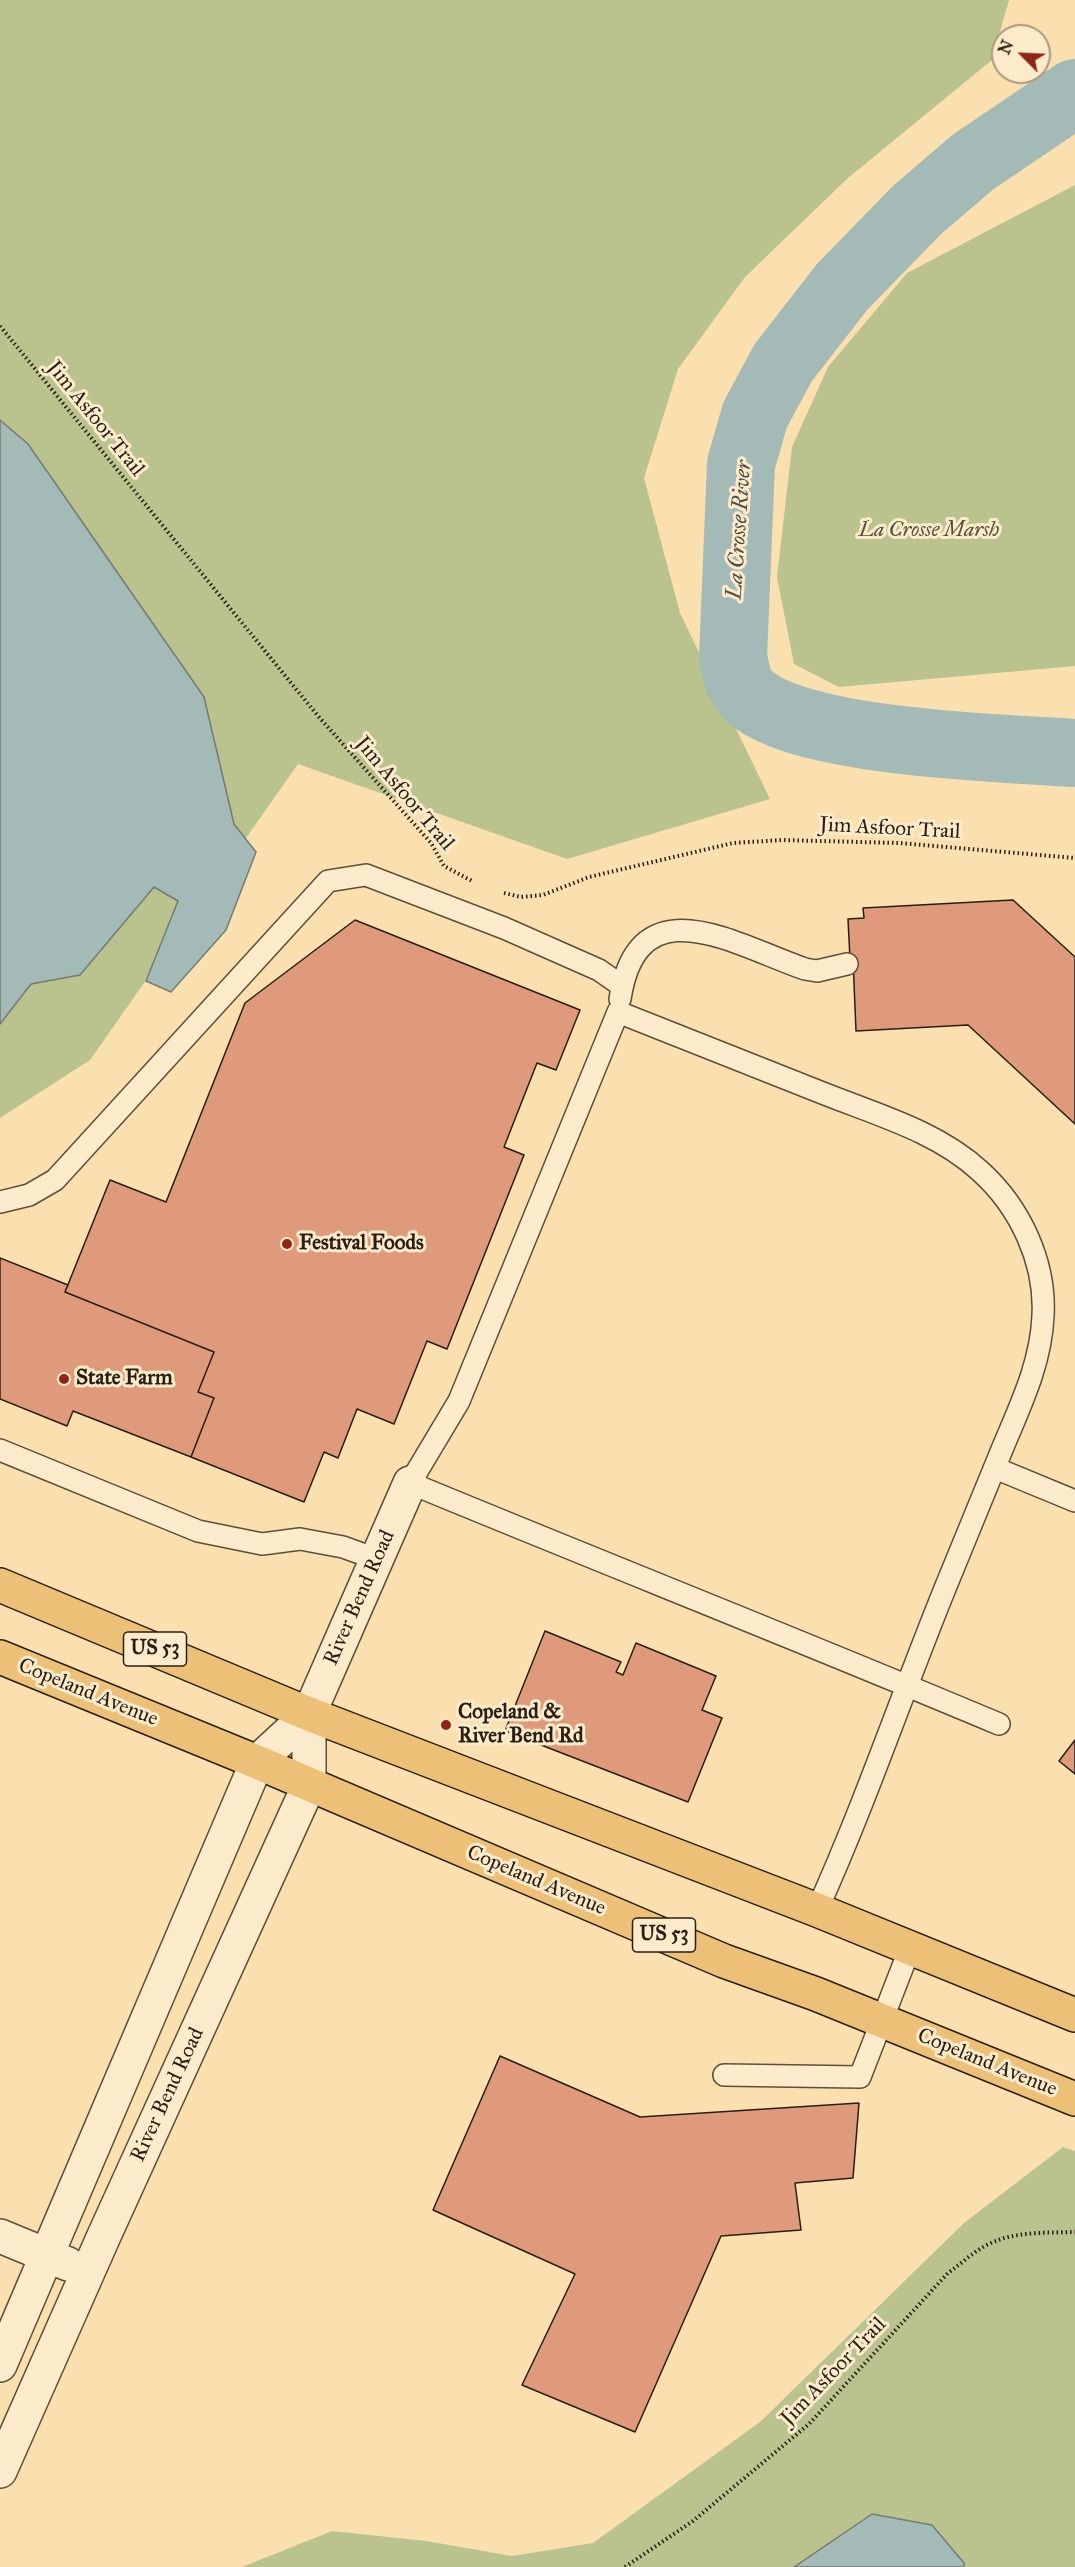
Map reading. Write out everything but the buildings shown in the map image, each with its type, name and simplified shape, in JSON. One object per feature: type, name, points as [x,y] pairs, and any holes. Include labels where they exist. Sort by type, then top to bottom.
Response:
[{"type":"highway","name":"US 53","points":[[0,1585],[309,1714],[817,1910],[1075,2015]]},
{"type":"highway","name":"Copeland Avenue","points":[[0,1657],[257,1762],[724,1960],[881,2020],[1075,2099]]},
{"type":"street","name":"River Bend Road","points":[[0,2471],[88,2271],[309,1785],[309,1714],[410,1483]]},
{"type":"street","name":"River Bend Road","points":[[0,2365],[257,1762],[309,1714]]},
{"type":"street","points":[[0,2236],[88,2271]]},
{"type":"lane","points":[[0,1202],[29,1195],[55,1180],[328,881],[366,875],[504,928],[599,970],[622,986]]},
{"type":"lane","points":[[847,964],[817,971],[805,969],[712,935],[679,928],[650,939],[631,964],[622,986],[618,1012],[459,1401],[410,1483],[999,1724]]},
{"type":"lane","points":[[618,1012],[920,1133],[961,1155],[999,1189],[1016,1214],[1028,1238],[1036,1264],[1043,1307],[1041,1336],[1032,1376],[906,1685],[840,1859],[817,1910]]},
{"type":"lane","points":[[0,1450],[198,1531],[262,1544],[300,1539],[343,1547],[376,1559]]},
{"type":"lane","points":[[995,1468],[1075,1501]]},
{"type":"lane","points":[[724,2075],[860,2077],[910,1948]]},
{"type":"path","name":"Jim Asfoor Trail","points":[[0,326],[318,716],[431,843],[444,866],[475,882]]},
{"type":"path","name":"Jim Asfoor Trail","points":[[495,890],[521,897],[543,895],[589,877],[734,843],[782,840],[899,843],[1075,858]]},
{"type":"path","name":"Jim Asfoor Trail","points":[[625,2567],[693,2521],[809,2424],[948,2273],[991,2243],[1030,2234],[1075,2232]]},
{"type":"green space","points":[[0,0],[1009,0],[1002,24],[991,24],[991,61],[848,178],[745,277],[678,369],[644,478],[680,613],[770,799],[567,859],[298,764],[90,1060],[0,1118]]},
{"type":"green space","name":"La Crosse Marsh","points":[[1075,185],[1075,666],[839,687],[794,664],[777,577],[792,447],[828,367],[907,273]]},
{"type":"green space","points":[[1063,2147],[1075,2151],[1075,2567],[242,2567],[332,2531],[426,2541],[512,2556],[593,2543],[760,2422],[964,2223]]},
{"type":"water","points":[[0,420],[28,444],[204,697],[234,824],[256,852],[226,930],[171,992],[146,981],[178,901],[154,887],[80,975],[31,984],[0,1024]]},
{"type":"water","points":[[872,2514],[932,2525],[964,2563],[964,2567],[794,2567]]},
{"type":"waterway","name":"La Crosse River","points":[[1075,93],[973,162],[917,210],[842,287],[783,363],[755,415],[741,464],[733,657],[739,682],[748,695],[773,711],[810,724],[903,740],[1075,753]]},
{"type":"place","name":"Festival Foods","points":[[287,1244]]},
{"type":"place","name":"State Farm","points":[[64,1379]]},
{"type":"place","name":"Copeland & River Bend Rd","points":[[446,1725]]}]
